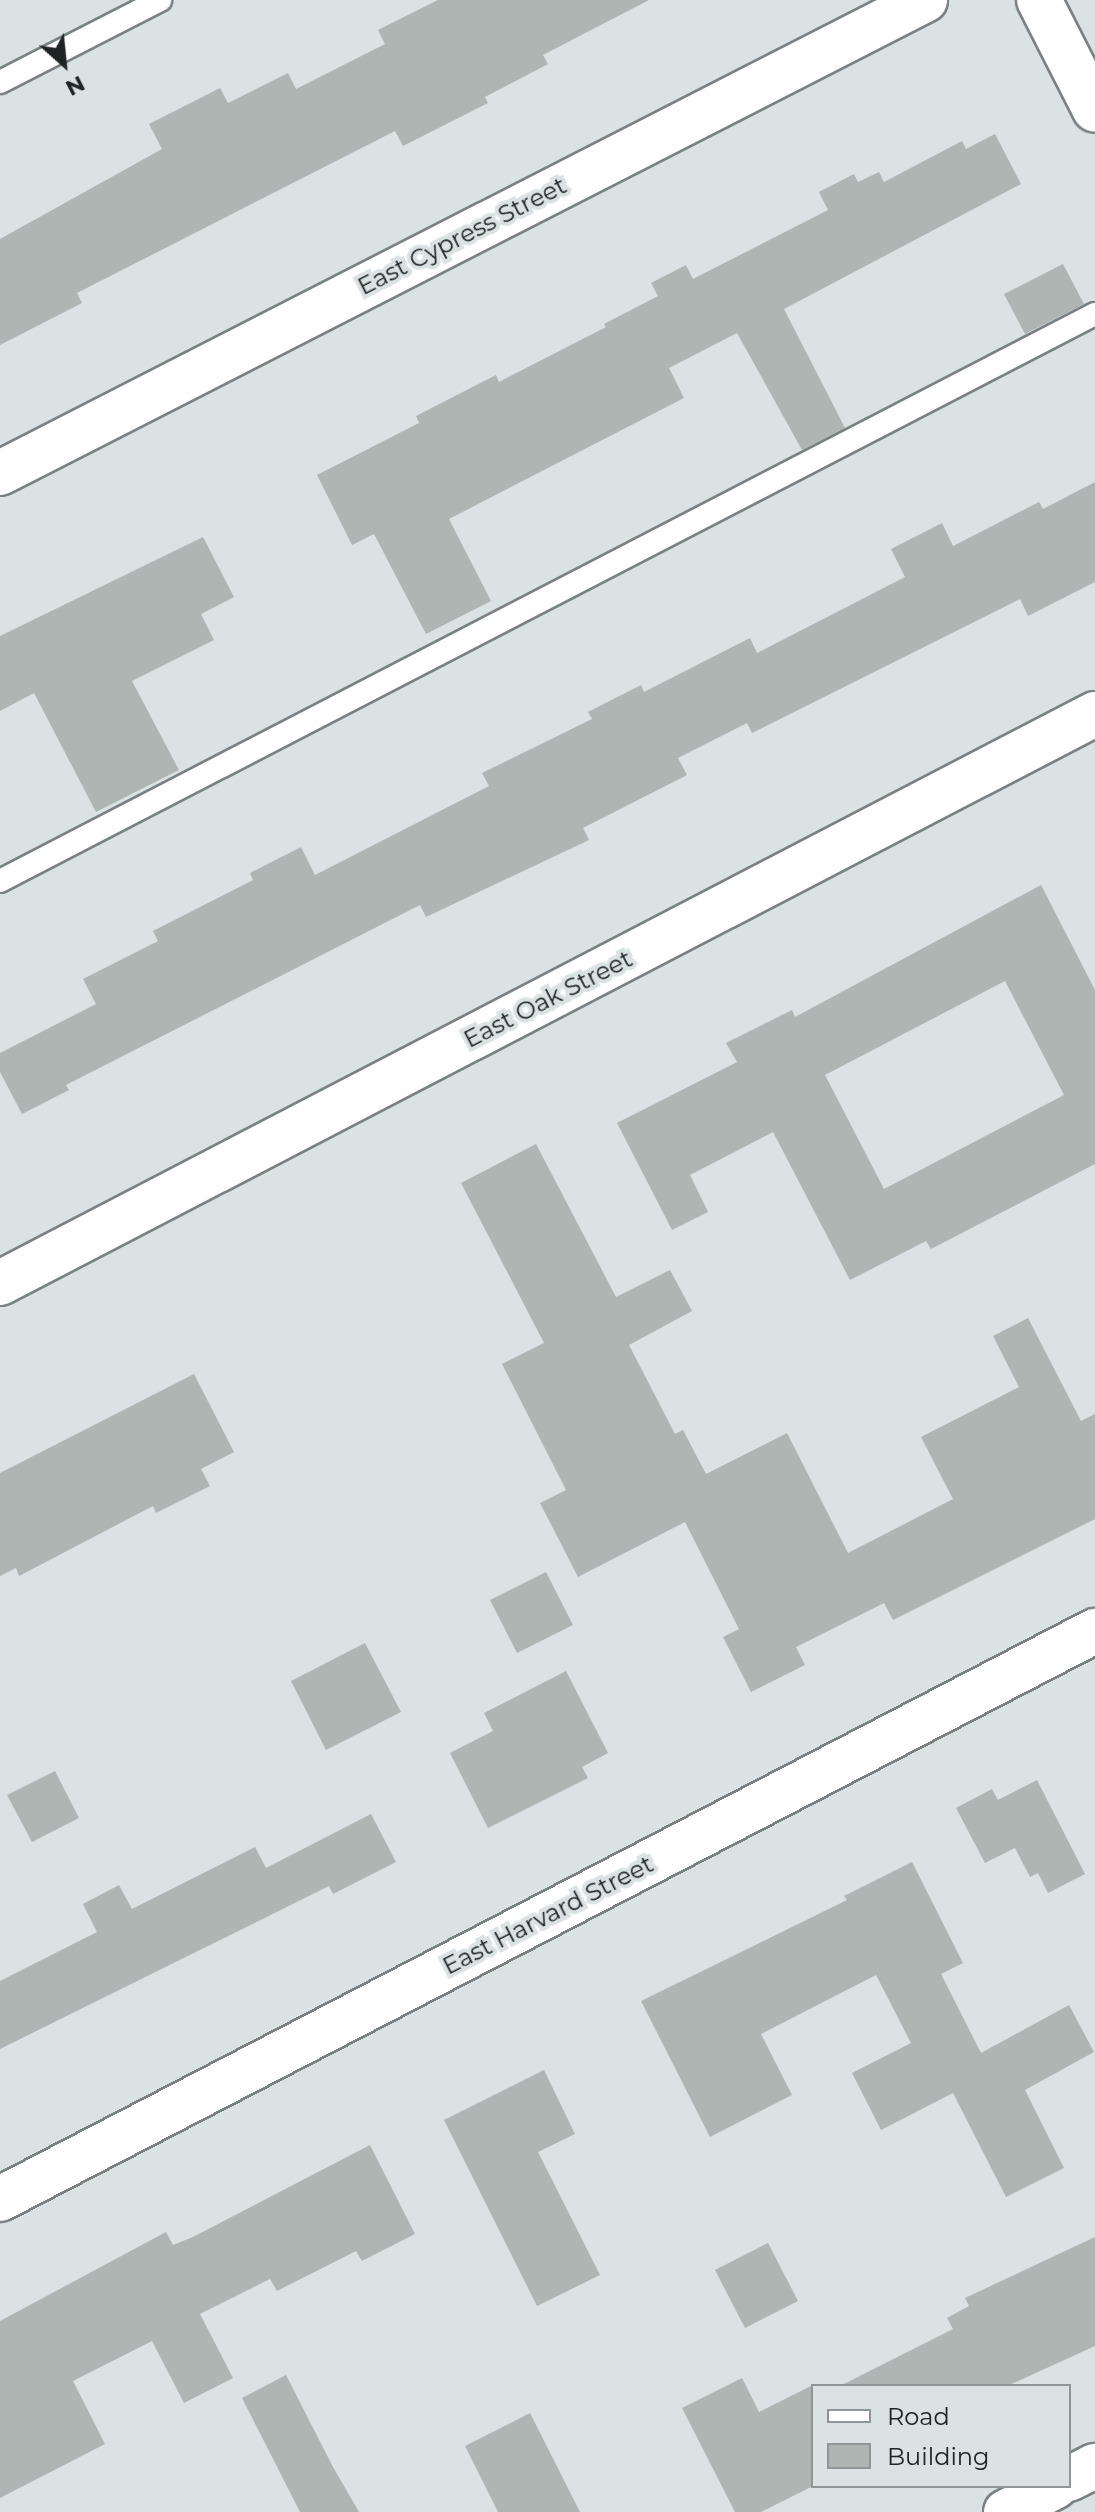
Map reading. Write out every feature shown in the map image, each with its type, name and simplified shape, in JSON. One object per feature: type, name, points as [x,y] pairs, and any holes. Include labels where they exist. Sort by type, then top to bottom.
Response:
[{"type":"street","name":"East Cypress Street","points":[[0,473],[925,0]]},
{"type":"street","points":[[1039,0],[1095,110]]},
{"type":"street","name":"East Oak Street","points":[[4,1270],[1095,714]]},
{"type":"street","name":"East Harvard Street","points":[[0,2199],[1095,1631]]},
{"type":"street","points":[[1071,2478],[1095,2466]]},
{"type":"street","points":[[1006,2512],[1052,2488]]},
{"type":"lane","points":[[0,82],[160,0]]},
{"type":"lane","points":[[0,881],[1095,314]]},
{"type":"building","points":[[438,0],[649,0],[543,55],[548,64],[485,97],[488,103],[403,146],[395,131],[77,293],[82,303],[0,345],[0,239],[162,149],[149,124],[220,88],[228,103],[288,73],[296,89],[385,44],[378,30]]},
{"type":"building","points":[[995,134],[1021,184],[784,309],[845,428],[802,450],[737,333],[669,368],[684,398],[449,519],[491,601],[426,634],[374,534],[352,545],[317,475],[419,423],[416,416],[496,375],[499,382],[606,327],[604,324],[658,296],[651,283],[686,265],[693,279],[828,210],[819,192],[854,174],[858,182],[879,172],[884,182],[962,141],[966,149]]},
{"type":"building","points":[[1063,264],[1084,304],[1025,334],[1004,294]]},
{"type":"building","points":[[1095,482],[1095,582],[1028,616],[1020,599],[752,733],[747,723],[678,758],[687,775],[583,828],[589,840],[426,917],[420,905],[66,1085],[69,1090],[22,1114],[0,1072],[0,1053],[96,1004],[83,979],[158,941],[153,931],[253,880],[250,873],[301,847],[315,875],[489,786],[482,773],[592,719],[588,712],[641,685],[644,692],[750,638],[757,653],[905,577],[891,549],[942,523],[953,546],[1039,502],[1043,509]]},
{"type":"building","points":[[203,537],[234,597],[201,614],[214,640],[132,681],[179,770],[96,812],[34,693],[0,711],[0,636]]},
{"type":"building","points":[[1041,885],[1095,990],[1095,1164],[931,1249],[926,1241],[850,1280],[773,1132],[690,1175],[708,1212],[672,1230],[617,1123],[737,1062],[726,1043],[792,1010],[795,1017]],"holes":[[[1005,981],[1064,1095],[884,1189],[825,1075]]]},
{"type":"building","points":[[536,1144],[616,1297],[670,1270],[692,1311],[629,1345],[675,1434],[683,1430],[706,1474],[787,1433],[848,1553],[953,1499],[921,1437],[1019,1387],[993,1336],[1028,1318],[1081,1421],[1095,1414],[1095,1519],[893,1620],[884,1603],[796,1647],[805,1665],[751,1692],[723,1637],[739,1629],[685,1522],[578,1577],[540,1503],[566,1490],[502,1364],[544,1343],[461,1183]]},
{"type":"building","points":[[194,1374],[234,1452],[201,1469],[210,1486],[156,1513],[153,1506],[19,1576],[16,1568],[0,1576],[0,1473]]},
{"type":"building","points":[[546,1572],[573,1625],[517,1653],[490,1600]]},
{"type":"building","points":[[365,1643],[401,1712],[326,1750],[291,1681]]},
{"type":"building","points":[[566,1671],[608,1753],[582,1767],[588,1778],[488,1828],[450,1753],[493,1731],[484,1713]]},
{"type":"building","points":[[55,1771],[79,1818],[32,1842],[7,1795]]},
{"type":"building","points":[[1037,1780],[1085,1874],[1048,1893],[1038,1873],[1030,1877],[1015,1848],[985,1863],[956,1808],[992,1789],[998,1800]]},
{"type":"building","points":[[371,1814],[396,1862],[333,1894],[329,1886],[0,2049],[0,1981],[97,1932],[83,1904],[119,1885],[132,1909],[255,1847],[266,1868]]},
{"type":"building","points":[[912,1862],[963,1963],[941,1974],[981,2053],[1069,2005],[1094,2052],[1025,2090],[1064,2168],[1006,2197],[953,2093],[881,2130],[852,2073],[911,2043],[876,1975],[761,2034],[792,2095],[710,2137],[641,2001],[847,1900],[844,1896]]},
{"type":"building","points":[[544,2070],[575,2134],[538,2152],[600,2275],[537,2306],[444,2120]]},
{"type":"building","points":[[370,2145],[415,2234],[362,2261],[356,2251],[277,2291],[270,2279],[200,2314],[233,2378],[184,2403],[152,2341],[73,2381],[105,2444],[0,2498],[0,2321],[166,2232],[173,2245],[193,2237]]},
{"type":"building","points":[[1095,2237],[1095,2346],[1011,2384],[844,2384],[953,2329],[947,2318],[969,2306],[965,2298]]},
{"type":"building","points":[[768,2243],[798,2301],[745,2328],[715,2270]]},
{"type":"building","points":[[286,2375],[359,2512],[300,2512],[242,2398]]},
{"type":"building","points":[[742,2378],[759,2412],[811,2386],[811,2487],[761,2512],[735,2512],[682,2408]]},
{"type":"building","points":[[530,2413],[580,2512],[498,2512],[465,2446]]}]
